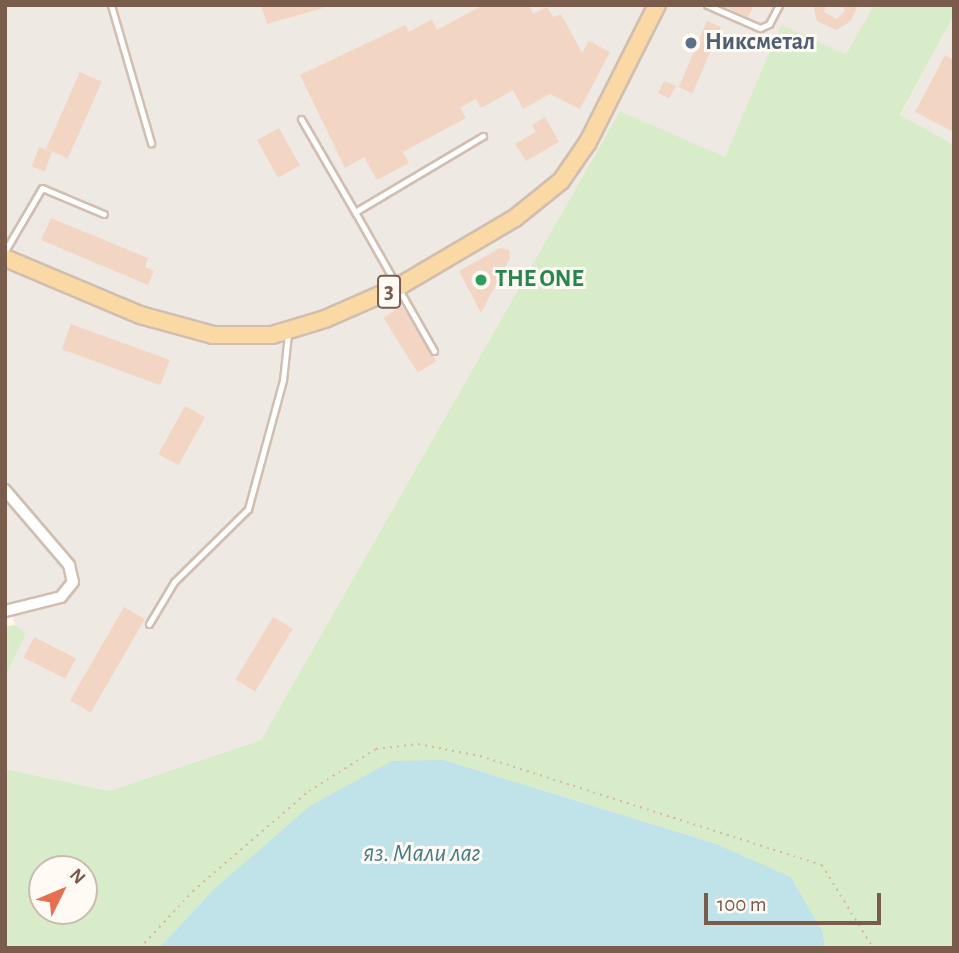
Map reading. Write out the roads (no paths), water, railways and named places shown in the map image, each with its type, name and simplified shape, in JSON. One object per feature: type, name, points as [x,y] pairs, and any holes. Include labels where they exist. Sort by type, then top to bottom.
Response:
[{"type":"main road","name":"3","points":[[5,258],[140,315],[213,335],[287,330],[398,287],[515,218],[561,181],[588,142],[657,5]]},
{"type":"street","points":[[5,490],[69,565],[73,582],[61,597],[5,611]]},
{"type":"lane","points":[[111,5],[151,143]]},
{"type":"lane","points":[[707,5],[760,28],[769,24],[779,5]]},
{"type":"lane","points":[[301,119],[434,351]]},
{"type":"lane","points":[[355,212],[483,136]]},
{"type":"lane","points":[[5,251],[42,188],[104,214]]},
{"type":"lane","points":[[149,624],[174,582],[248,509],[283,380],[287,330]]},
{"type":"water","name":"яз. Мали лаг","points":[[444,760],[717,844],[791,877],[823,932],[825,948],[159,948],[212,891],[310,806],[392,761]]},
{"type":"place","name":"Никсметал","points":[[691,43]]},
{"type":"place","name":"THE ONE","points":[[481,280]]}]
